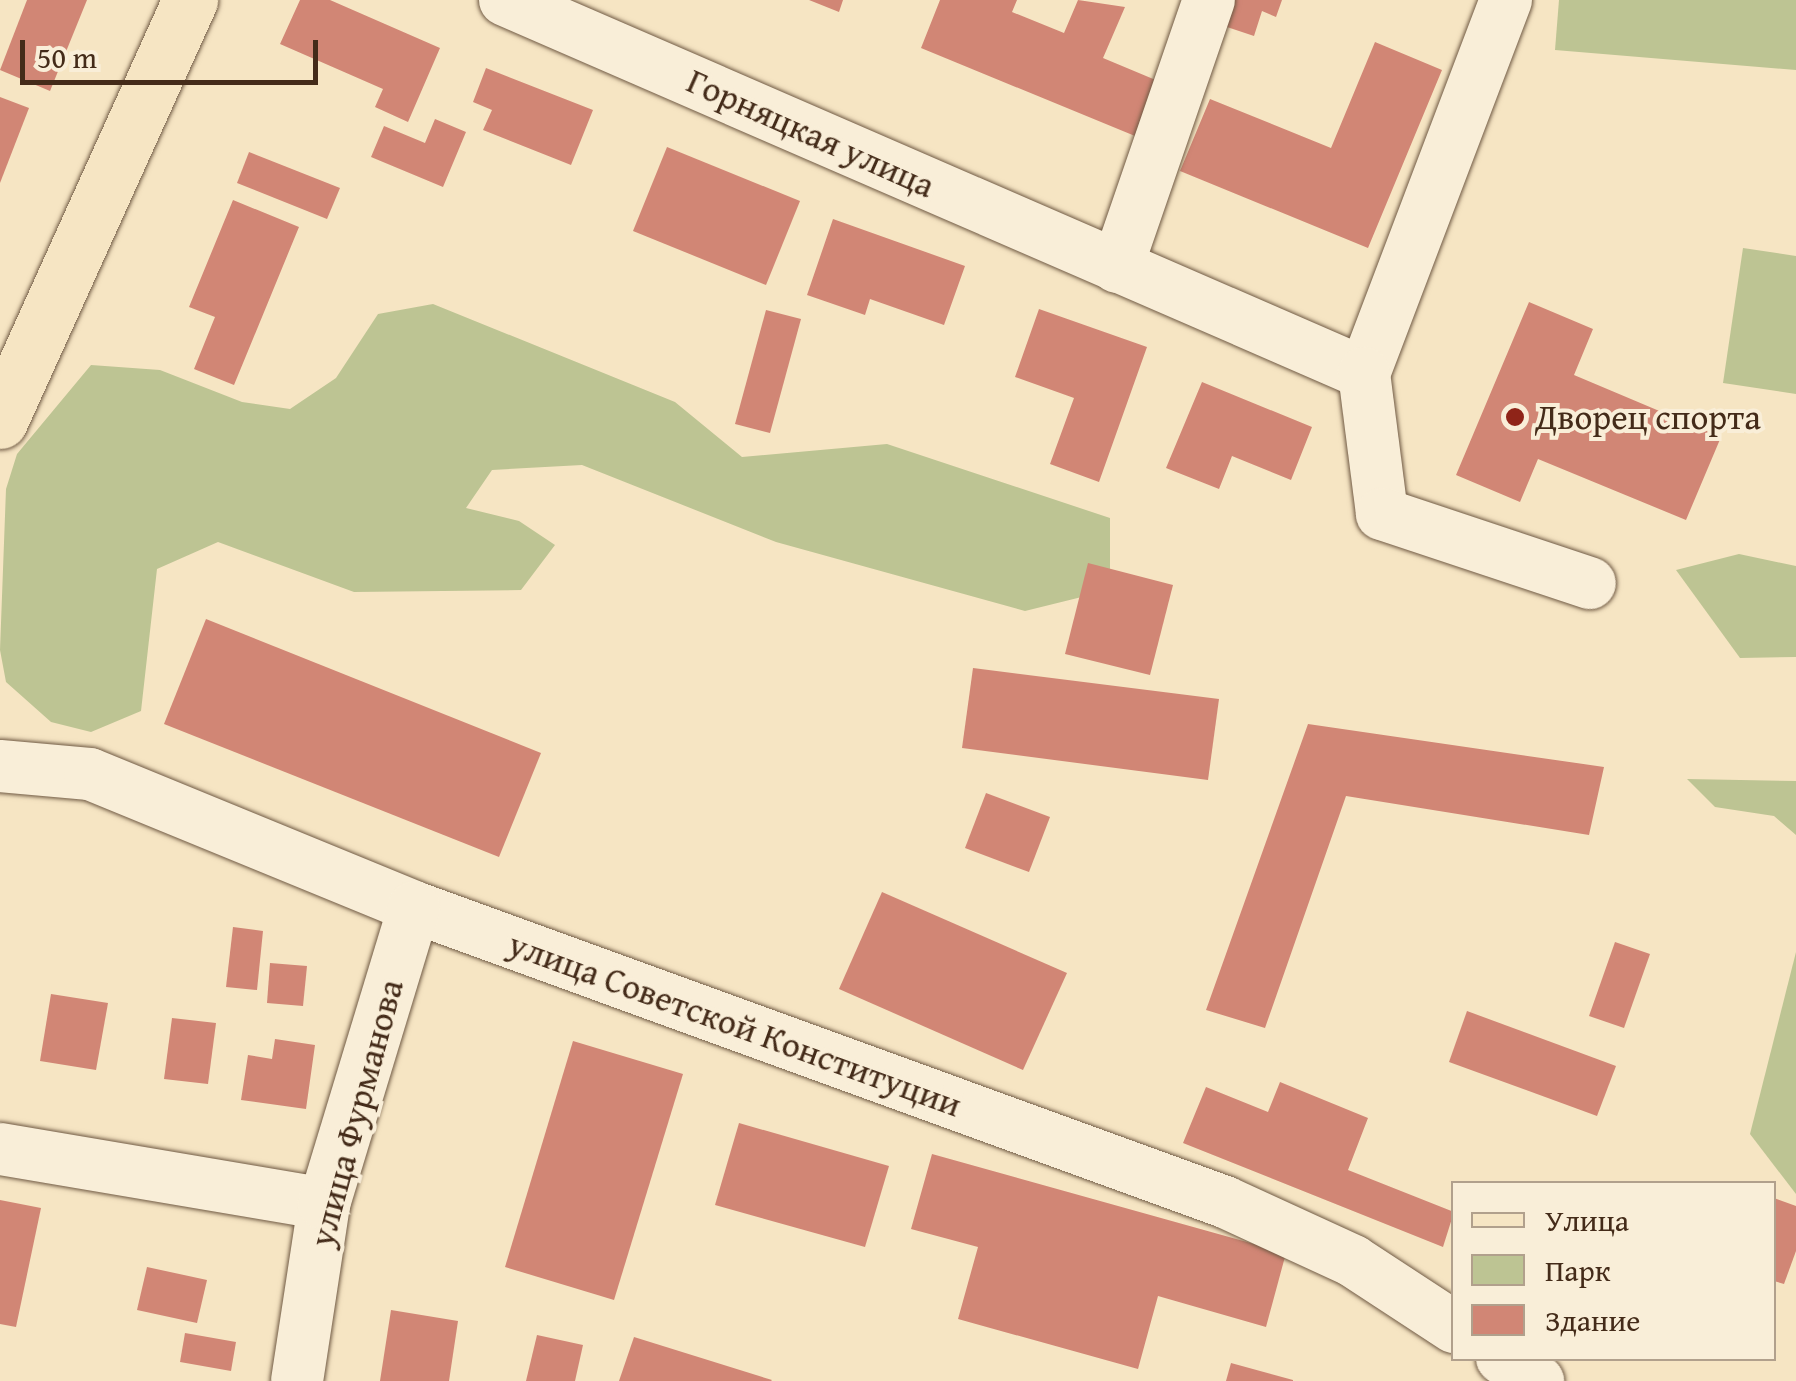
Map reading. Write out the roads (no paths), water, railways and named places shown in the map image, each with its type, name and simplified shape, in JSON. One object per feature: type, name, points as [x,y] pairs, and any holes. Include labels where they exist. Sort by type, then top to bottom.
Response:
[{"type":"main road","points":[[0,421],[190,0]]},
{"type":"street","name":"Горняцкая улица","points":[[505,0],[1364,373]]},
{"type":"street","points":[[1117,267],[1209,0]]},
{"type":"street","points":[[1506,0],[1364,373],[1382,514],[1590,582]]},
{"type":"street","name":"улица Советской Конституции","points":[[0,766],[90,774],[414,907],[1225,1202],[1353,1261],[1451,1325]]},
{"type":"street","name":"улица Фурманова","points":[[297,1381],[324,1204],[414,907]]},
{"type":"street","points":[[0,1149],[324,1204]]},
{"type":"street","points":[[1507,1361],[1538,1381]]},
{"type":"place","name":"Дворец спорта","points":[[1515,417]]}]
